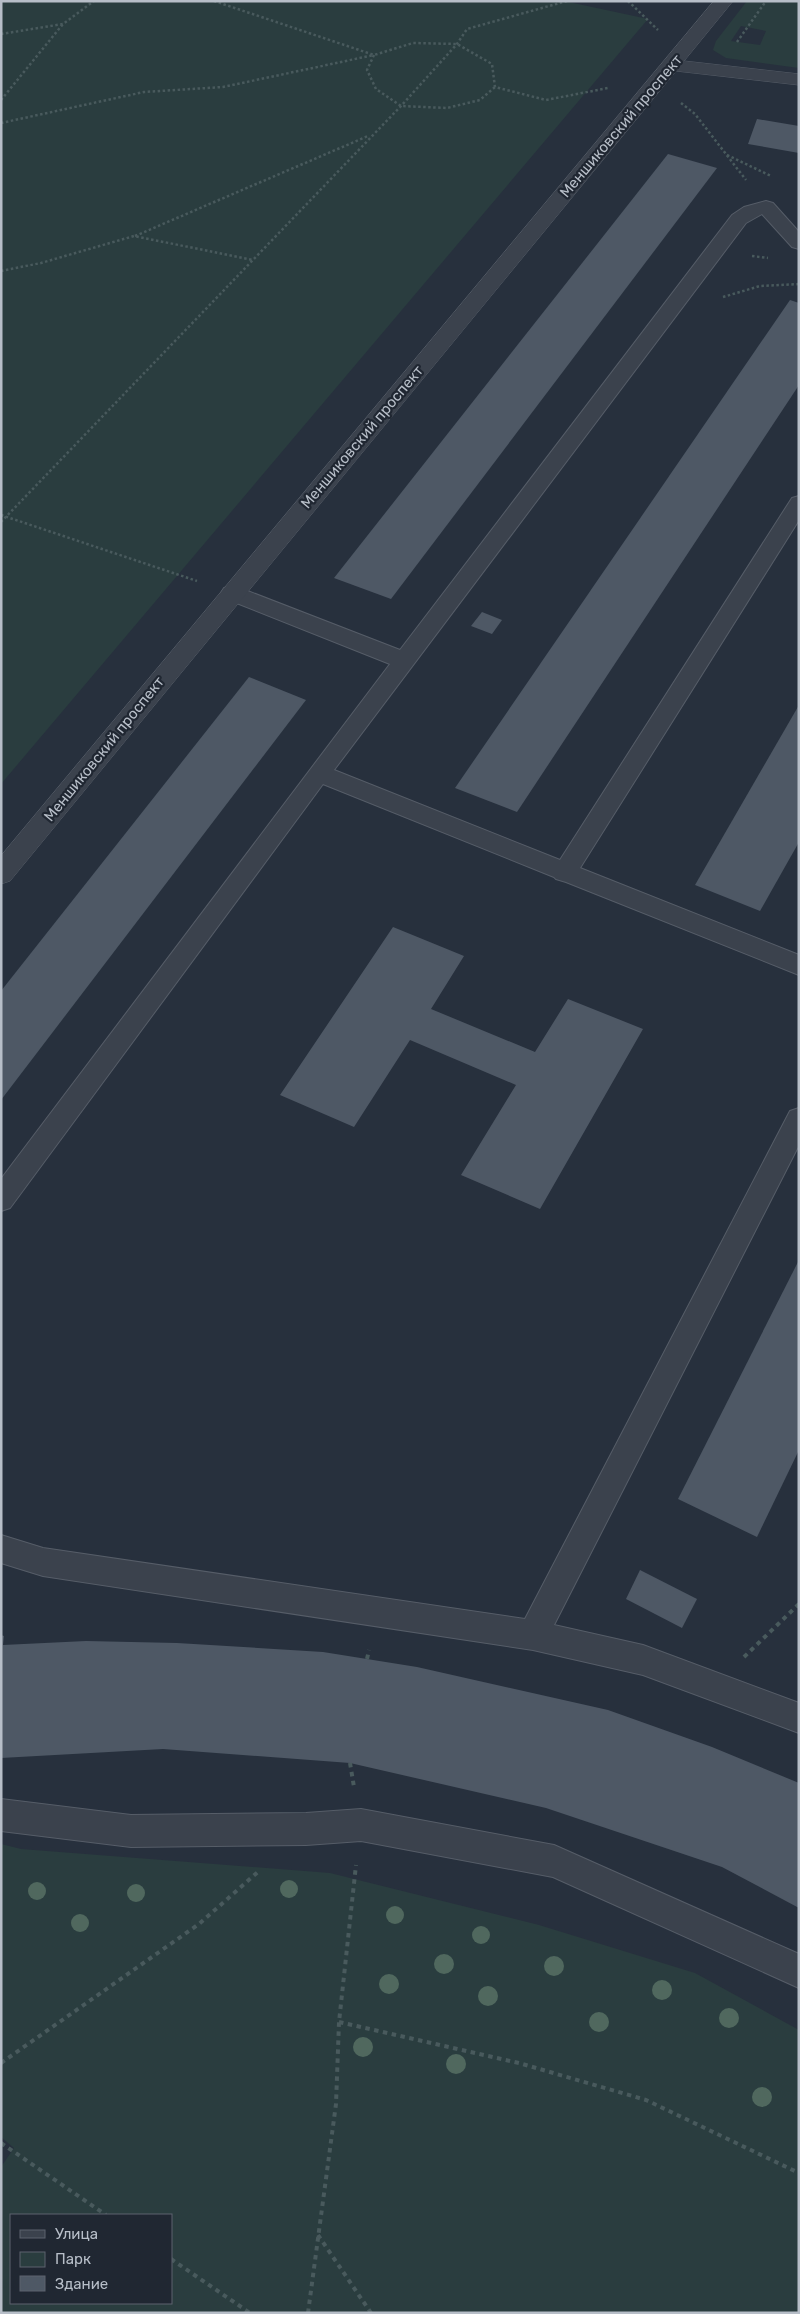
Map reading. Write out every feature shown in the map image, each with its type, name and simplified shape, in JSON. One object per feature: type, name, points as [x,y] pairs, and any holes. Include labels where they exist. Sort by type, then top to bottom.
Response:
[{"type":"street","name":"Меншиковский проспект","points":[[1,874],[232,593],[673,65],[724,1]]},
{"type":"street","points":[[673,65],[799,80]]},
{"type":"lane","points":[[1,1200],[319,773],[739,219],[750,211],[766,207],[799,243]]},
{"type":"lane","points":[[564,873],[799,503]]},
{"type":"lane","points":[[232,593],[405,661]]},
{"type":"lane","points":[[319,773],[564,873],[799,965]]},
{"type":"lane","points":[[533,1635],[799,1118]]},
{"type":"lane","points":[[1,1549],[43,1562],[533,1635],[643,1660],[799,1718]]},
{"type":"lane","points":[[1,1816],[131,1831],[306,1829],[361,1825],[554,1860],[790,1966],[799,1972]]},
{"type":"path","points":[[1,100],[7,96],[63,24],[94,1]]},
{"type":"path","points":[[214,1],[374,55]]},
{"type":"path","points":[[1,522],[254,260],[371,134],[401,106],[457,44],[467,29],[567,1]]},
{"type":"path","points":[[628,1],[660,32]]},
{"type":"path","points":[[716,70],[766,1]]},
{"type":"path","points":[[1,34],[63,24]]},
{"type":"path","points":[[1,124],[144,92],[223,87],[374,55],[413,43],[457,44],[492,64],[495,87]]},
{"type":"path","points":[[374,55],[367,70],[376,89],[401,106],[447,108],[480,100],[495,87]]},
{"type":"path","points":[[495,87],[546,100],[608,88]]},
{"type":"path","points":[[680,103],[695,114],[766,207]]},
{"type":"path","points":[[1,272],[134,236],[371,134]]},
{"type":"path","points":[[726,155],[774,178]]},
{"type":"path","points":[[134,236],[254,260]]},
{"type":"path","points":[[713,253],[770,258]]},
{"type":"path","points":[[665,317],[683,316],[744,288],[763,284],[799,284]]},
{"type":"path","points":[[1,515],[232,593]]},
{"type":"path","points":[[714,1687],[799,1604]]},
{"type":"path","points":[[308,2313],[317,2234],[336,2104],[339,2022],[361,1825]]},
{"type":"path","points":[[1,2063],[199,1924],[306,1829]]},
{"type":"path","points":[[339,2022],[519,2063],[646,2100],[799,2173]]},
{"type":"path","points":[[1,2142],[105,2214]]},
{"type":"path","points":[[317,2234],[371,2313]]},
{"type":"path","points":[[172,2260],[250,2313]]},
{"type":"green space","points":[[1,1],[564,1],[648,19],[1,784]]},
{"type":"green space","points":[[747,1],[799,1],[799,68],[726,58],[713,50],[716,41]],"holes":[[[741,26],[766,31],[760,45],[731,41]]]},
{"type":"green space","points":[[1,1844],[21,1849],[330,1873],[539,1925],[695,1973],[799,2030],[799,2313],[1,2313],[1,2167],[14,2148],[1,2137]]},
{"type":"building","points":[[757,119],[799,126],[799,153],[748,144]]},
{"type":"building","points":[[668,154],[717,168],[391,599],[334,578]]},
{"type":"building","points":[[790,300],[799,303],[799,385],[517,812],[455,788]]},
{"type":"building","points":[[482,612],[502,620],[492,634],[471,626]]},
{"type":"building","points":[[249,677],[306,700],[1,1100],[1,991]]},
{"type":"building","points":[[799,705],[799,842],[760,911],[695,885]]},
{"type":"building","points":[[393,927],[464,956],[431,1009],[535,1052],[568,999],[643,1029],[540,1209],[461,1175],[516,1085],[410,1040],[354,1127],[280,1095]]},
{"type":"building","points":[[799,1260],[799,1450],[757,1537],[678,1499]]},
{"type":"building","points":[[640,1570],[697,1599],[682,1628],[626,1599]]},
{"type":"building","points":[[1,1635],[4,1636],[3,1645],[86,1641],[177,1643],[323,1652],[417,1667],[608,1710],[712,1747],[799,1783],[799,1908],[722,1867],[546,1808],[350,1763],[163,1749],[1,1758]]}]
